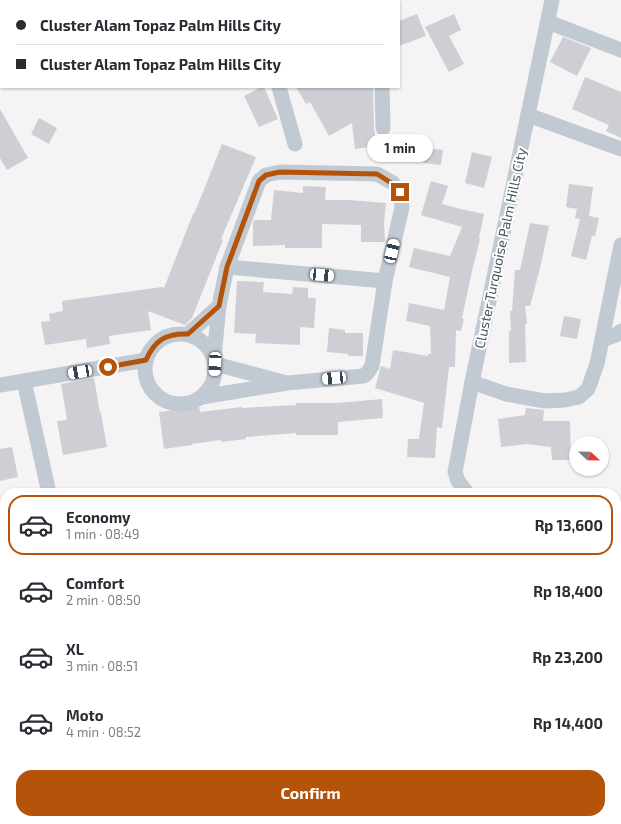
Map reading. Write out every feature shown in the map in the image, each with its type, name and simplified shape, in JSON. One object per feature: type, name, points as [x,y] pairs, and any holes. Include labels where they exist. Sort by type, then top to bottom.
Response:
[{"type":"street","name":"Cluster Turquoise Palm Hills City","points":[[463,488],[455,472],[472,382],[552,0]]},
{"type":"street","points":[[548,22],[621,50]]},
{"type":"street","points":[[279,88],[295,144]]},
{"type":"street","points":[[382,88],[383,128]]},
{"type":"street","points":[[528,115],[621,149]]},
{"type":"street","points":[[202,397],[210,387],[214,376],[214,360],[219,306],[227,267],[259,181],[266,175],[280,172],[377,174],[393,184],[400,192],[402,207],[385,281],[372,366],[364,376],[287,383],[202,397],[192,402],[182,404],[171,403],[161,398],[153,391],[148,382],[145,371],[146,360],[150,350],[167,336],[188,334],[199,339],[208,347],[214,360],[287,383]]},
{"type":"street","points":[[472,382],[506,394],[545,401],[565,400],[579,397],[588,389],[597,364],[621,245]]},
{"type":"street","points":[[227,267],[385,281]]},
{"type":"street","points":[[188,334],[219,306]]},
{"type":"street","points":[[602,340],[616,335],[621,331]]},
{"type":"street","points":[[0,385],[146,360]]},
{"type":"street","points":[[24,382],[48,488]]},
{"type":"building","points":[[417,14],[426,36],[400,46],[400,21]]},
{"type":"building","points":[[454,14],[461,30],[449,36],[464,64],[449,72],[425,27]]},
{"type":"building","points":[[563,37],[591,48],[577,76],[550,62]]},
{"type":"building","points":[[585,77],[621,92],[621,138],[606,131],[609,125],[572,109]]},
{"type":"building","points":[[259,88],[264,88],[278,119],[259,127],[244,96]]},
{"type":"building","points":[[297,88],[373,88],[374,128],[377,146],[355,149],[352,123],[329,136],[310,102],[306,104]]},
{"type":"building","points":[[0,109],[28,158],[7,170],[0,158]]},
{"type":"building","points":[[39,118],[57,128],[49,144],[31,134]]},
{"type":"building","points":[[222,144],[256,157],[221,239],[223,240],[192,318],[185,325],[148,311],[151,330],[109,336],[110,344],[87,348],[86,339],[45,345],[41,322],[50,321],[49,314],[63,311],[62,301],[162,287],[164,288]]},
{"type":"building","points":[[425,148],[443,150],[441,165],[423,163]]},
{"type":"building","points":[[472,152],[492,157],[484,188],[465,183]]},
{"type":"building","points":[[431,181],[448,186],[442,204],[484,214],[480,239],[462,318],[464,319],[461,331],[456,330],[455,367],[449,367],[442,428],[437,427],[435,458],[407,457],[408,439],[419,439],[424,403],[375,388],[381,366],[390,369],[393,350],[428,356],[428,354],[431,354],[430,326],[406,321],[409,303],[444,310],[450,277],[409,267],[414,248],[450,256],[462,227],[421,215]]},
{"type":"building","points":[[569,184],[593,187],[589,216],[599,218],[595,236],[592,236],[586,260],[571,256],[580,219],[575,218],[577,209],[566,207]]},
{"type":"building","points":[[303,186],[326,187],[325,200],[386,203],[384,222],[385,242],[361,242],[361,225],[322,224],[322,248],[285,248],[285,245],[253,246],[254,220],[271,220],[274,190],[303,193]]},
{"type":"building","points":[[530,223],[549,226],[530,306],[525,306],[527,324],[525,324],[526,362],[509,363],[509,331],[511,331],[510,311],[512,311],[515,270],[520,270]]},
{"type":"building","points":[[237,281],[264,282],[263,292],[292,294],[293,287],[308,288],[308,298],[316,298],[314,328],[300,327],[300,345],[255,343],[256,334],[234,333]]},
{"type":"building","points":[[564,316],[581,319],[577,339],[560,336]]},
{"type":"building","points":[[329,328],[345,330],[345,333],[363,333],[363,356],[348,356],[348,354],[327,352]]},
{"type":"building","points":[[94,378],[107,447],[63,455],[57,421],[67,420],[61,384]]},
{"type":"building","points":[[382,399],[383,418],[338,422],[338,435],[296,435],[296,433],[246,437],[246,439],[221,442],[221,440],[164,449],[159,412],[199,407],[200,412],[242,407],[296,405],[296,403],[338,403]]},
{"type":"building","points":[[526,408],[544,410],[543,421],[570,421],[569,460],[552,460],[551,447],[526,444],[501,447],[498,419],[525,415]]},
{"type":"building","points":[[12,447],[18,477],[0,481],[0,449]]},
{"type":"route","points":[[108,367],[146,360],[150,350],[158,342],[167,336],[188,334],[219,306],[227,267],[259,181],[266,175],[280,172],[377,174],[393,184],[400,192]]}]
